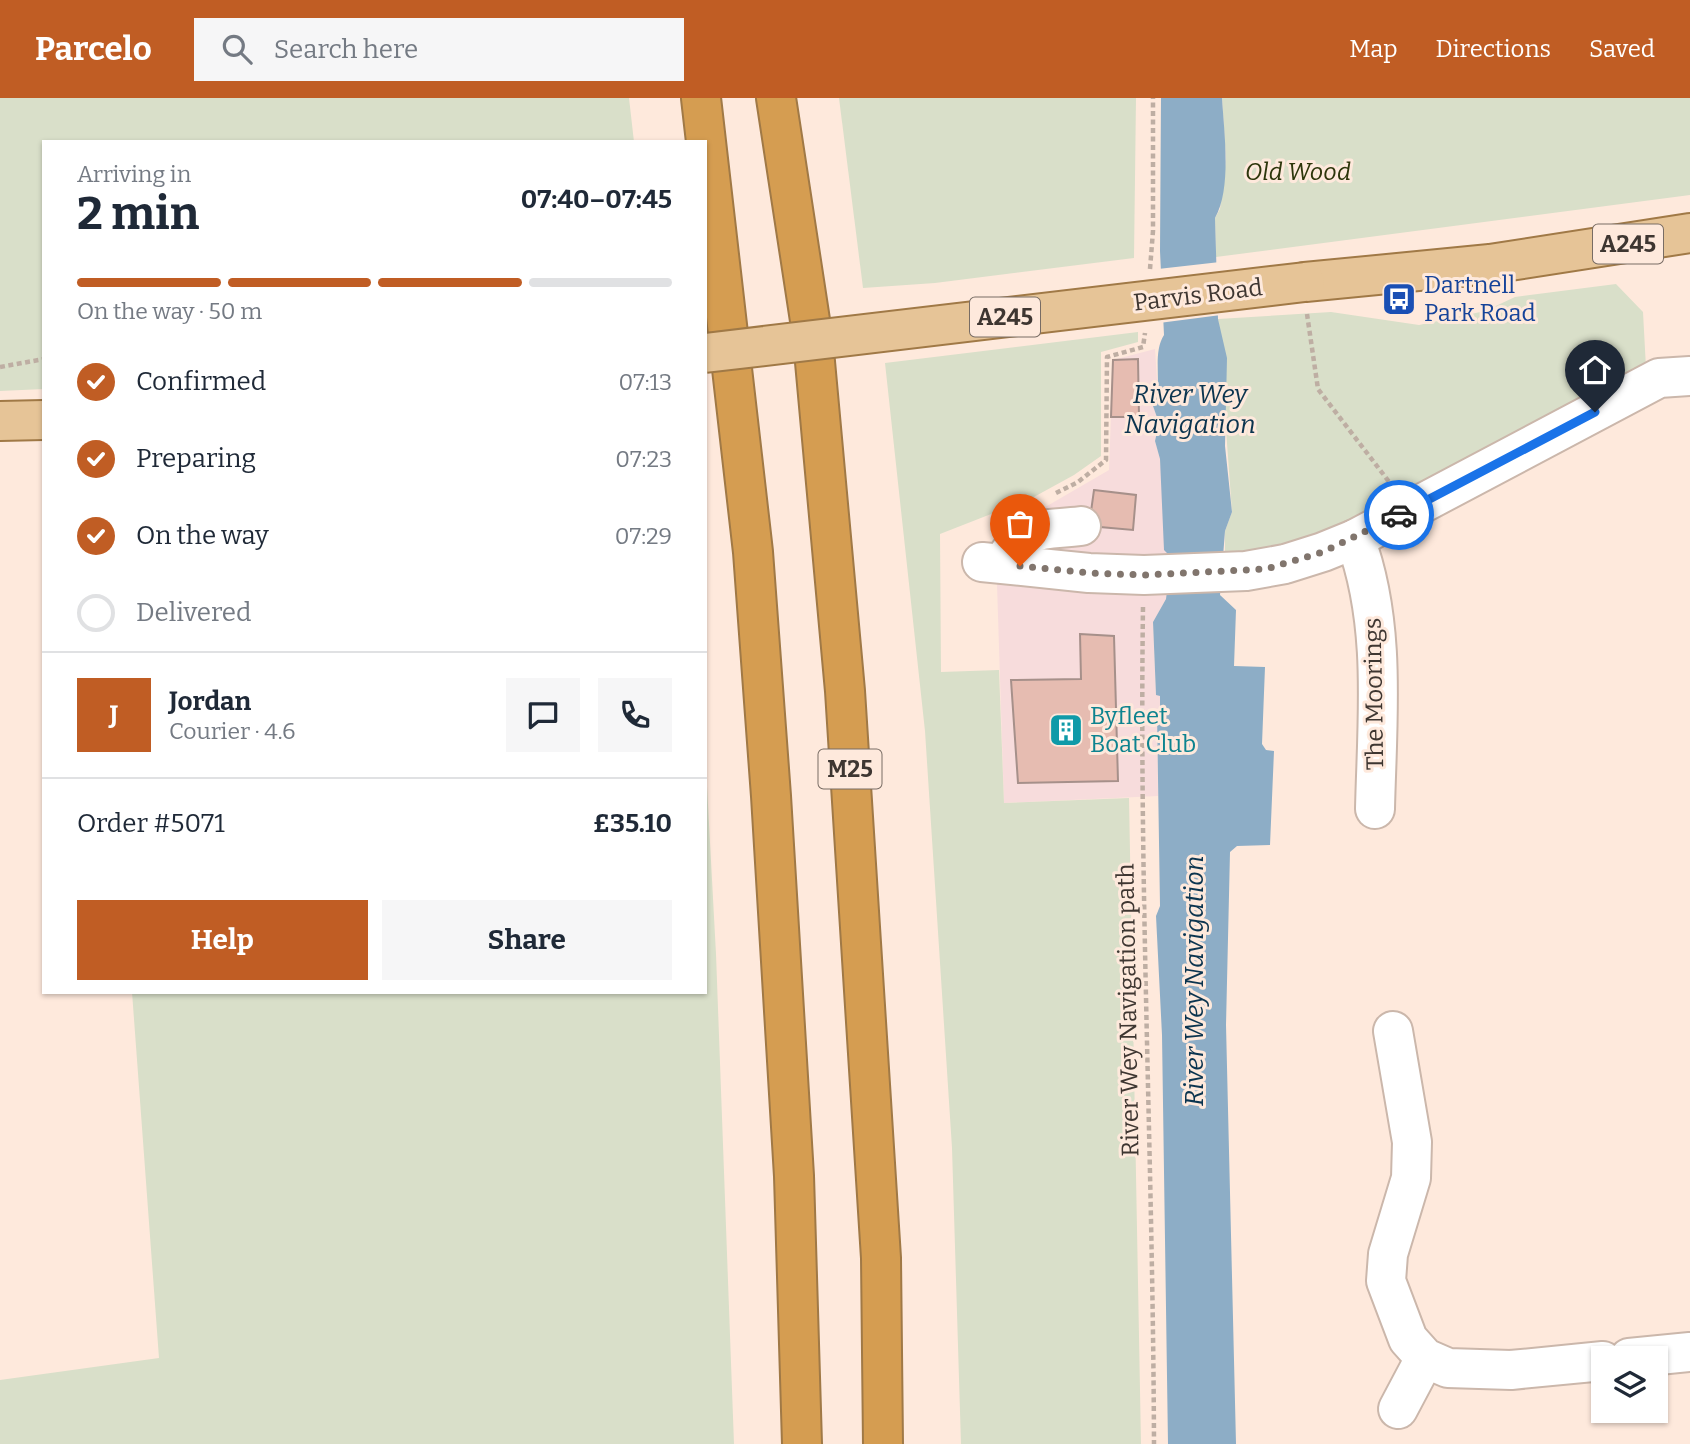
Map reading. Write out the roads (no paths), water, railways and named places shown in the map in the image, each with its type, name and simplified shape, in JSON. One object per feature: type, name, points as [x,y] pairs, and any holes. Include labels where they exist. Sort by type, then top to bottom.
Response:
[{"type":"highway","points":[[701,98],[706,140]]},
{"type":"highway","name":"M25","points":[[776,98],[813,340],[845,691],[881,1258],[883,1444]]},
{"type":"highway","points":[[707,150],[753,552],[768,755],[794,1176],[802,1444]]},
{"type":"main road","name":"Parvis Road","points":[[707,352],[1305,293],[1690,233]]},
{"type":"main road","points":[[0,421],[42,420]]},
{"type":"street","points":[[1081,526],[1034,531],[1016,541],[992,563],[1038,569],[1144,575],[1246,571],[1297,560],[1355,539],[1659,378],[1690,376]]},
{"type":"street","name":"The Moorings","points":[[1355,539],[1372,602],[1376,643],[1375,809]]},
{"type":"street","points":[[1392,1031],[1412,1142],[1411,1178],[1388,1254],[1387,1281],[1408,1339],[1425,1358],[1448,1368],[1511,1370],[1591,1362]]},
{"type":"street","points":[[1668,1354],[1690,1352]]},
{"type":"street","points":[[1398,1409],[1425,1358]]},
{"type":"water","name":"River Wey Navigation","points":[[1161,98],[1222,98],[1225,176],[1224,191],[1215,218],[1218,319],[1227,358],[1225,446],[1232,512],[1225,531],[1220,595],[1236,610],[1234,666],[1265,667],[1262,744],[1266,750],[1274,751],[1270,845],[1237,846],[1230,852],[1226,1025],[1236,1444],[1168,1444],[1162,1035],[1156,916],[1160,906],[1157,714],[1160,713],[1160,696],[1156,695],[1153,622],[1166,599],[1171,557],[1164,550],[1160,459],[1155,441],[1159,423],[1153,406],[1158,389],[1158,352],[1164,335],[1160,251]]},
{"type":"place","name":"Dartnell Park Road","points":[[1399,299]]},
{"type":"place","name":"Byfleet Boat Club","points":[[1066,730]]},
{"type":"park label","name":"Old Wood","points":[[1298,172]]}]
